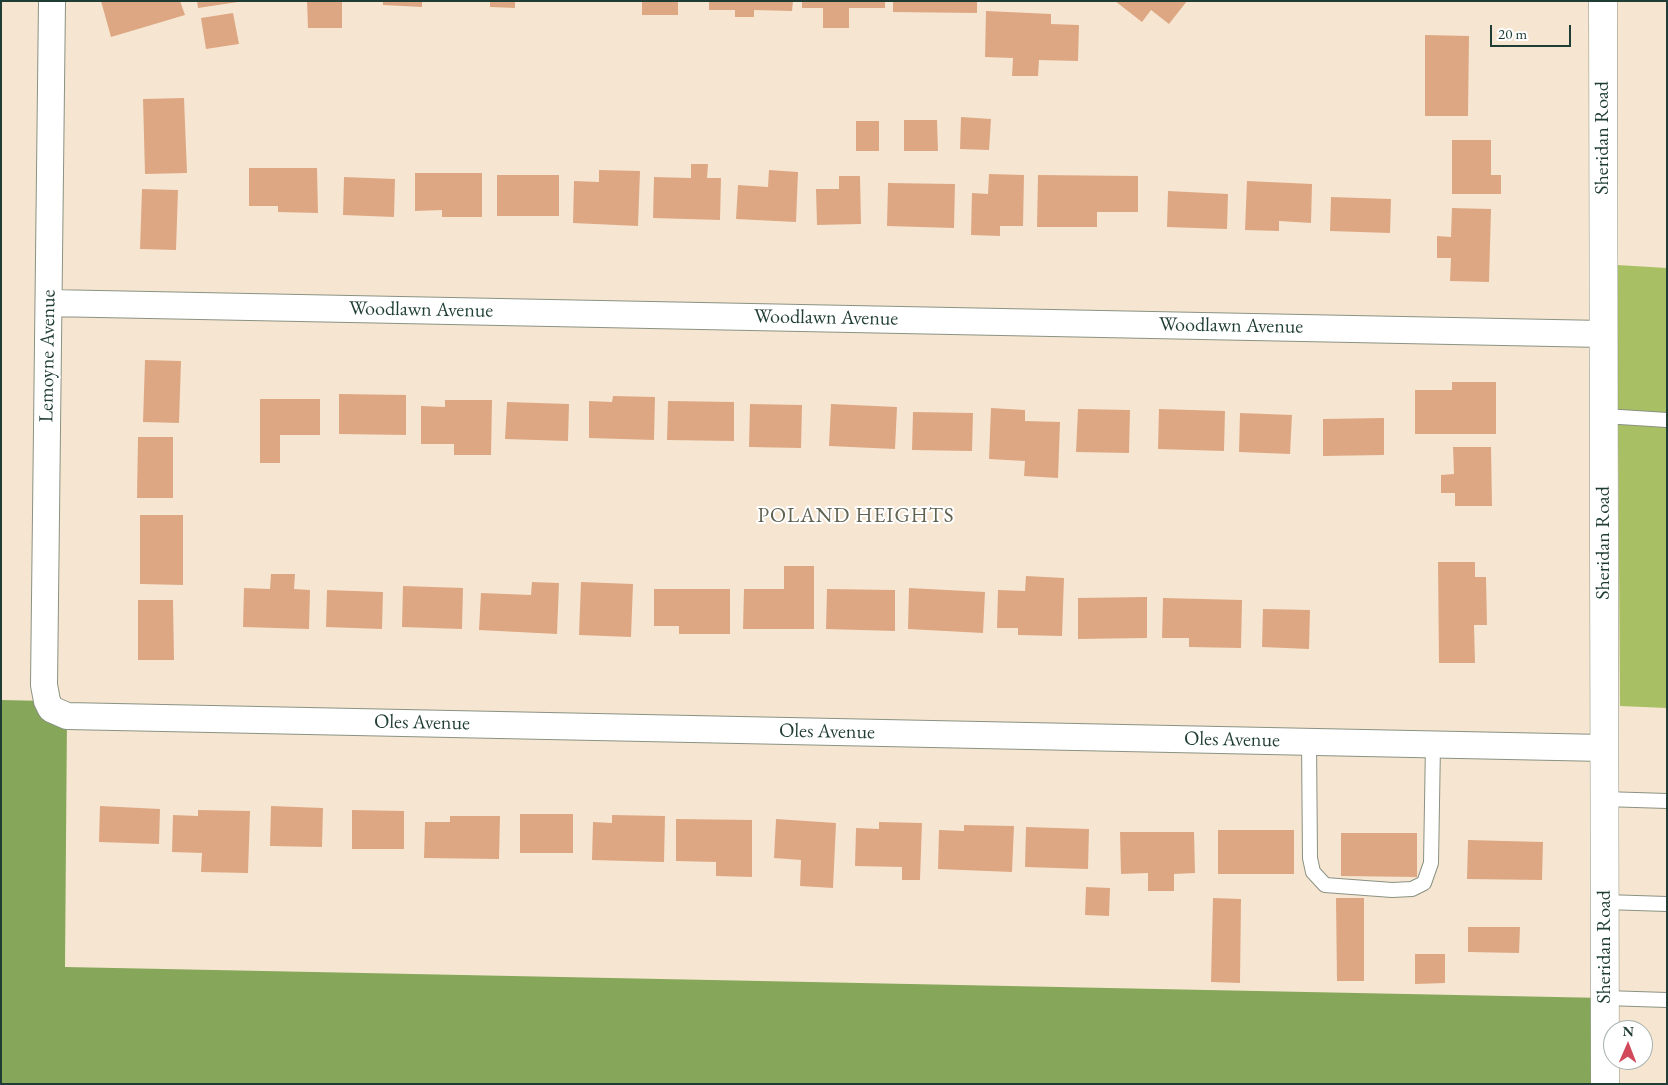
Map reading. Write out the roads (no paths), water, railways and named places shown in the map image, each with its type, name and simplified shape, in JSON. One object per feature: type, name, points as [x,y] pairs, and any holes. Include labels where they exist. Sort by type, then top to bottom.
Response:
[{"type":"street","name":"Lemoyne Avenue","points":[[51,709],[47,701],[44,685],[52,1]]},
{"type":"street","name":"Sheridan Road","points":[[1603,1],[1605,1084]]},
{"type":"street","name":"Woodlawn Avenue","points":[[49,303],[1603,334]]},
{"type":"street","name":"Oles Avenue","points":[[51,709],[67,716],[1604,748]]},
{"type":"lane","points":[[1604,416],[1667,420]]},
{"type":"lane","points":[[1309,742],[1310,858],[1313,872],[1325,885],[1392,890],[1412,889],[1424,883],[1431,863],[1433,744]]},
{"type":"lane","points":[[1604,799],[1667,801]]},
{"type":"lane","points":[[1605,902],[1667,904]]},
{"type":"lane","points":[[1605,998],[1667,1000]]},
{"type":"district","name":"POLAND HEIGHTS","points":[[856,516]]}]
